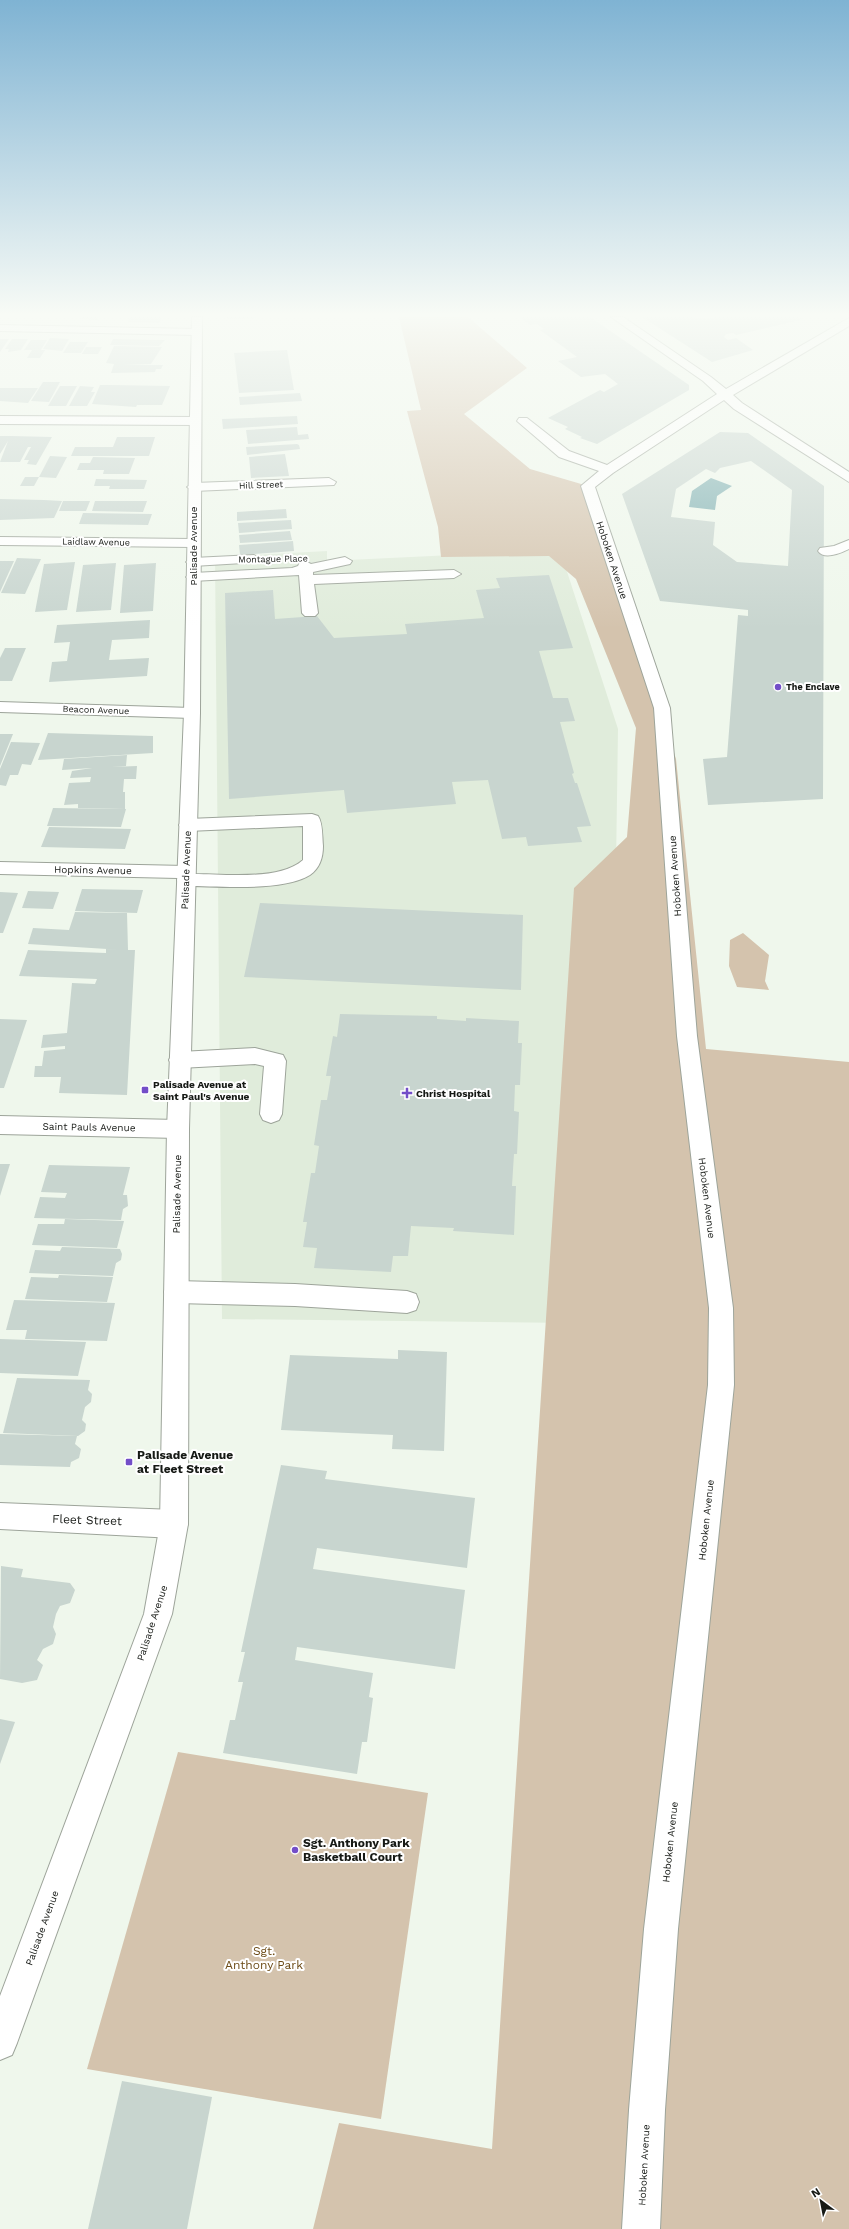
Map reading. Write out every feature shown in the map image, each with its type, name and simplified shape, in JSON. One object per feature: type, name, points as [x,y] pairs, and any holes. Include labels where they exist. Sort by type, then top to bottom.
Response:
[{"type":"street","name":"Palisade Avenue","points":[[0,2042],[158,1614],[166,1584],[174,1524],[178,1129],[192,713],[195,421]]},
{"type":"street","points":[[523,421],[564,454],[608,470]]},
{"type":"street","name":"Hoboken Avenue","points":[[641,2229],[647,2110],[661,1929],[721,1385],[722,1347],[720,1301],[687,1036],[662,708],[588,486],[608,470],[684,421]]},
{"type":"street","points":[[761,421],[849,478]]},
{"type":"street","name":"Hill Street","points":[[194,488],[329,482]]},
{"type":"street","name":"Laidlaw Avenue","points":[[0,541],[193,543]]},
{"type":"street","points":[[825,551],[837,550],[849,544]]},
{"type":"street","name":"Montague Place","points":[[193,562],[271,558]]},
{"type":"street","points":[[302,566],[310,613]]},
{"type":"street","name":"Montague Place","points":[[193,577],[292,572],[302,566],[454,574]]},
{"type":"street","name":"Beacon Avenue","points":[[0,707],[192,713]]},
{"type":"street","name":"Hopkins Avenue","points":[[0,868],[186,876],[284,877],[306,869],[311,862],[313,854],[312,820],[188,825]]},
{"type":"street","points":[[180,1060],[255,1056],[275,1061],[271,1114]]},
{"type":"street","name":"Saint Pauls Avenue","points":[[0,1125],[178,1129]]},
{"type":"street","points":[[176,1292],[295,1295],[407,1302]]},
{"type":"street","name":"Fleet Street","points":[[0,1516],[174,1524]]},
{"type":"shaded area","name":"Christ Hospital","points":[[560,550],[618,729],[616,866],[574,1323],[222,1319],[215,557],[327,551],[327,561]]},
{"type":"green space","points":[[410,421],[472,421],[530,469],[588,486],[676,759],[706,1049],[849,1062],[849,2229],[313,2229],[339,2123],[492,2149],[574,888],[627,837],[636,728],[576,579],[549,556],[441,557],[438,527]]},
{"type":"green space","points":[[743,933],[769,955],[765,981],[769,990],[737,987],[729,966],[730,940]]},
{"type":"green space","name":"Sgt. Anthony Park","points":[[178,1752],[428,1793],[381,2119],[87,2069]]},
{"type":"water","points":[[711,478],[732,486],[717,496],[715,510],[689,507],[692,491]]},
{"type":"building","points":[[222,421],[298,421],[298,424],[223,429]]},
{"type":"building","points":[[555,421],[636,421],[597,444],[580,438],[582,437],[565,429],[568,427]]},
{"type":"building","points":[[297,427],[298,435],[308,434],[309,439],[248,444],[246,430]]},
{"type":"building","name":"The Enclave","points":[[720,432],[748,433],[824,486],[823,799],[708,805],[703,759],[727,757],[738,615],[748,616],[748,610],[660,601],[622,494]],"holes":[[[751,461],[792,490],[788,566],[737,562],[713,545],[715,522],[671,517],[676,489],[706,469],[715,473],[720,468]]]},
{"type":"building","points":[[0,436],[52,437],[36,465],[27,464],[29,460],[24,460],[31,447],[28,447],[20,462],[0,462],[8,441],[0,454]]},
{"type":"building","points":[[117,437],[155,437],[149,456],[71,456],[75,447],[113,447]]},
{"type":"building","points":[[299,445],[300,449],[247,455],[246,447]]},
{"type":"building","points":[[285,454],[289,476],[251,478],[249,457]]},
{"type":"building","points":[[50,456],[67,457],[56,478],[39,477]]},
{"type":"building","points":[[93,457],[135,458],[129,474],[103,474],[104,470],[77,470],[80,463],[90,463]]},
{"type":"building","points":[[25,477],[39,477],[34,486],[20,486]]},
{"type":"building","points":[[96,479],[147,480],[144,489],[109,489],[110,486],[94,486]]},
{"type":"building","points":[[0,499],[62,501],[54,518],[0,520]]},
{"type":"building","points":[[63,501],[90,501],[86,511],[59,511]]},
{"type":"building","points":[[95,501],[147,501],[143,512],[92,511]]},
{"type":"building","points":[[286,509],[287,518],[237,521],[237,512]]},
{"type":"building","points":[[83,513],[152,514],[148,525],[79,524]]},
{"type":"building","points":[[291,520],[292,529],[239,533],[238,523]]},
{"type":"building","points":[[290,531],[292,540],[240,543],[239,535]]},
{"type":"building","points":[[293,541],[294,551],[240,555],[239,545]]},
{"type":"building","points":[[17,558],[41,559],[25,594],[1,593]]},
{"type":"building","points":[[0,561],[14,561],[0,592]]},
{"type":"building","points":[[75,562],[67,610],[35,612],[44,564]]},
{"type":"building","points":[[116,563],[111,610],[76,612],[83,565]]},
{"type":"building","points":[[156,563],[153,611],[120,613],[124,565]]},
{"type":"building","points":[[549,575],[573,648],[539,651],[553,698],[568,698],[575,721],[560,722],[574,773],[572,774],[575,783],[577,783],[591,826],[577,827],[582,842],[528,846],[526,837],[502,839],[488,780],[452,782],[456,804],[347,813],[344,790],[229,799],[225,593],[273,590],[275,619],[317,616],[334,638],[407,634],[405,624],[484,618],[476,590],[500,588],[496,578]]},
{"type":"building","points":[[150,620],[149,638],[112,640],[109,660],[149,658],[147,676],[49,682],[52,662],[67,661],[70,642],[54,643],[57,625]]},
{"type":"building","points":[[5,648],[26,648],[12,681],[0,681],[0,658]]},
{"type":"building","points":[[48,733],[153,736],[153,753],[38,760]]},
{"type":"building","points":[[0,734],[13,734],[0,766]]},
{"type":"building","points":[[11,742],[40,743],[31,765],[22,764],[18,775],[10,775],[6,786],[0,785],[0,769]]},
{"type":"building","points":[[127,755],[126,766],[112,767],[137,766],[136,779],[124,779],[123,792],[125,792],[125,809],[78,808],[78,804],[64,805],[69,783],[90,782],[91,777],[70,778],[72,771],[92,768],[62,770],[64,759]]},
{"type":"building","points":[[53,808],[126,809],[121,827],[47,826]]},
{"type":"building","points":[[49,827],[131,829],[125,849],[41,847]]},
{"type":"building","points":[[82,889],[143,890],[137,913],[75,911]]},
{"type":"building","points":[[28,891],[59,892],[53,909],[22,908]]},
{"type":"building","points":[[0,892],[18,893],[3,933],[0,933]]},
{"type":"building","points":[[260,903],[523,915],[521,990],[244,977]]},
{"type":"building","points":[[75,912],[127,913],[128,950],[135,950],[127,1095],[59,1093],[61,1077],[34,1077],[35,1066],[42,1066],[44,1051],[65,1049],[65,1046],[41,1048],[43,1035],[67,1033],[72,983],[95,984],[97,979],[19,976],[28,950],[106,953],[106,949],[123,950],[28,944],[33,928],[69,930]]},
{"type":"building","points":[[340,1014],[437,1016],[437,1019],[466,1021],[466,1018],[519,1021],[518,1043],[522,1043],[520,1085],[515,1085],[514,1111],[519,1112],[517,1154],[514,1154],[512,1186],[516,1186],[514,1235],[453,1231],[454,1228],[411,1226],[408,1256],[393,1256],[391,1272],[314,1268],[317,1248],[303,1247],[307,1222],[303,1222],[311,1173],[315,1173],[319,1146],[314,1145],[321,1100],[327,1100],[331,1076],[326,1076],[333,1036],[337,1037]]},
{"type":"building","points":[[0,1019],[27,1020],[4,1088],[0,1088]]},
{"type":"building","points":[[0,1164],[10,1164],[0,1196]]},
{"type":"building","points":[[49,1165],[130,1167],[123,1195],[127,1195],[128,1206],[123,1209],[121,1220],[34,1218],[40,1197],[65,1198],[67,1193],[41,1192]]},
{"type":"building","points":[[65,1219],[124,1221],[117,1248],[32,1245],[38,1224],[64,1224]]},
{"type":"building","points":[[62,1247],[120,1249],[122,1254],[121,1260],[116,1263],[113,1276],[29,1273],[35,1250],[60,1251]]},
{"type":"building","points":[[59,1275],[113,1277],[107,1302],[25,1299],[31,1277],[58,1278]]},
{"type":"building","points":[[14,1300],[115,1303],[107,1341],[25,1339],[27,1330],[6,1330]]},
{"type":"building","points":[[0,1339],[86,1342],[78,1376],[0,1373]]},
{"type":"building","points":[[398,1350],[447,1352],[444,1451],[392,1449],[393,1435],[281,1430],[290,1355],[398,1359]]},
{"type":"building","points":[[17,1378],[90,1380],[88,1390],[92,1394],[91,1402],[85,1407],[82,1420],[86,1424],[85,1431],[78,1436],[3,1433]]},
{"type":"building","points":[[0,1434],[77,1436],[75,1444],[81,1449],[79,1458],[71,1462],[70,1467],[0,1465]]},
{"type":"building","points":[[281,1465],[327,1471],[325,1479],[475,1498],[467,1568],[317,1548],[313,1569],[465,1590],[455,1669],[297,1647],[295,1660],[373,1673],[369,1697],[373,1698],[367,1742],[362,1742],[357,1774],[223,1753],[230,1720],[235,1720],[243,1682],[238,1682],[245,1652],[241,1652]]},
{"type":"building","points":[[1,1566],[23,1569],[21,1577],[70,1583],[75,1590],[70,1603],[60,1606],[56,1614],[53,1627],[56,1634],[53,1644],[43,1649],[37,1660],[43,1665],[37,1680],[22,1683],[0,1679]]},
{"type":"building","points":[[0,1719],[15,1722],[0,1764]]},
{"type":"building","points":[[122,2081],[212,2097],[187,2229],[88,2229]]},
{"type":"place","name":"The Enclave","points":[[778,687]]},
{"type":"place","name":"Palisade Avenue at Saint Paul's Avenue","points":[[145,1090]]},
{"type":"place","name":"Christ Hospital","points":[[407,1093]]},
{"type":"place","name":"Palisade Avenue at Fleet Street","points":[[129,1462]]},
{"type":"place","name":"Sgt. Anthony Park Basketball Court","points":[[295,1850]]}]
